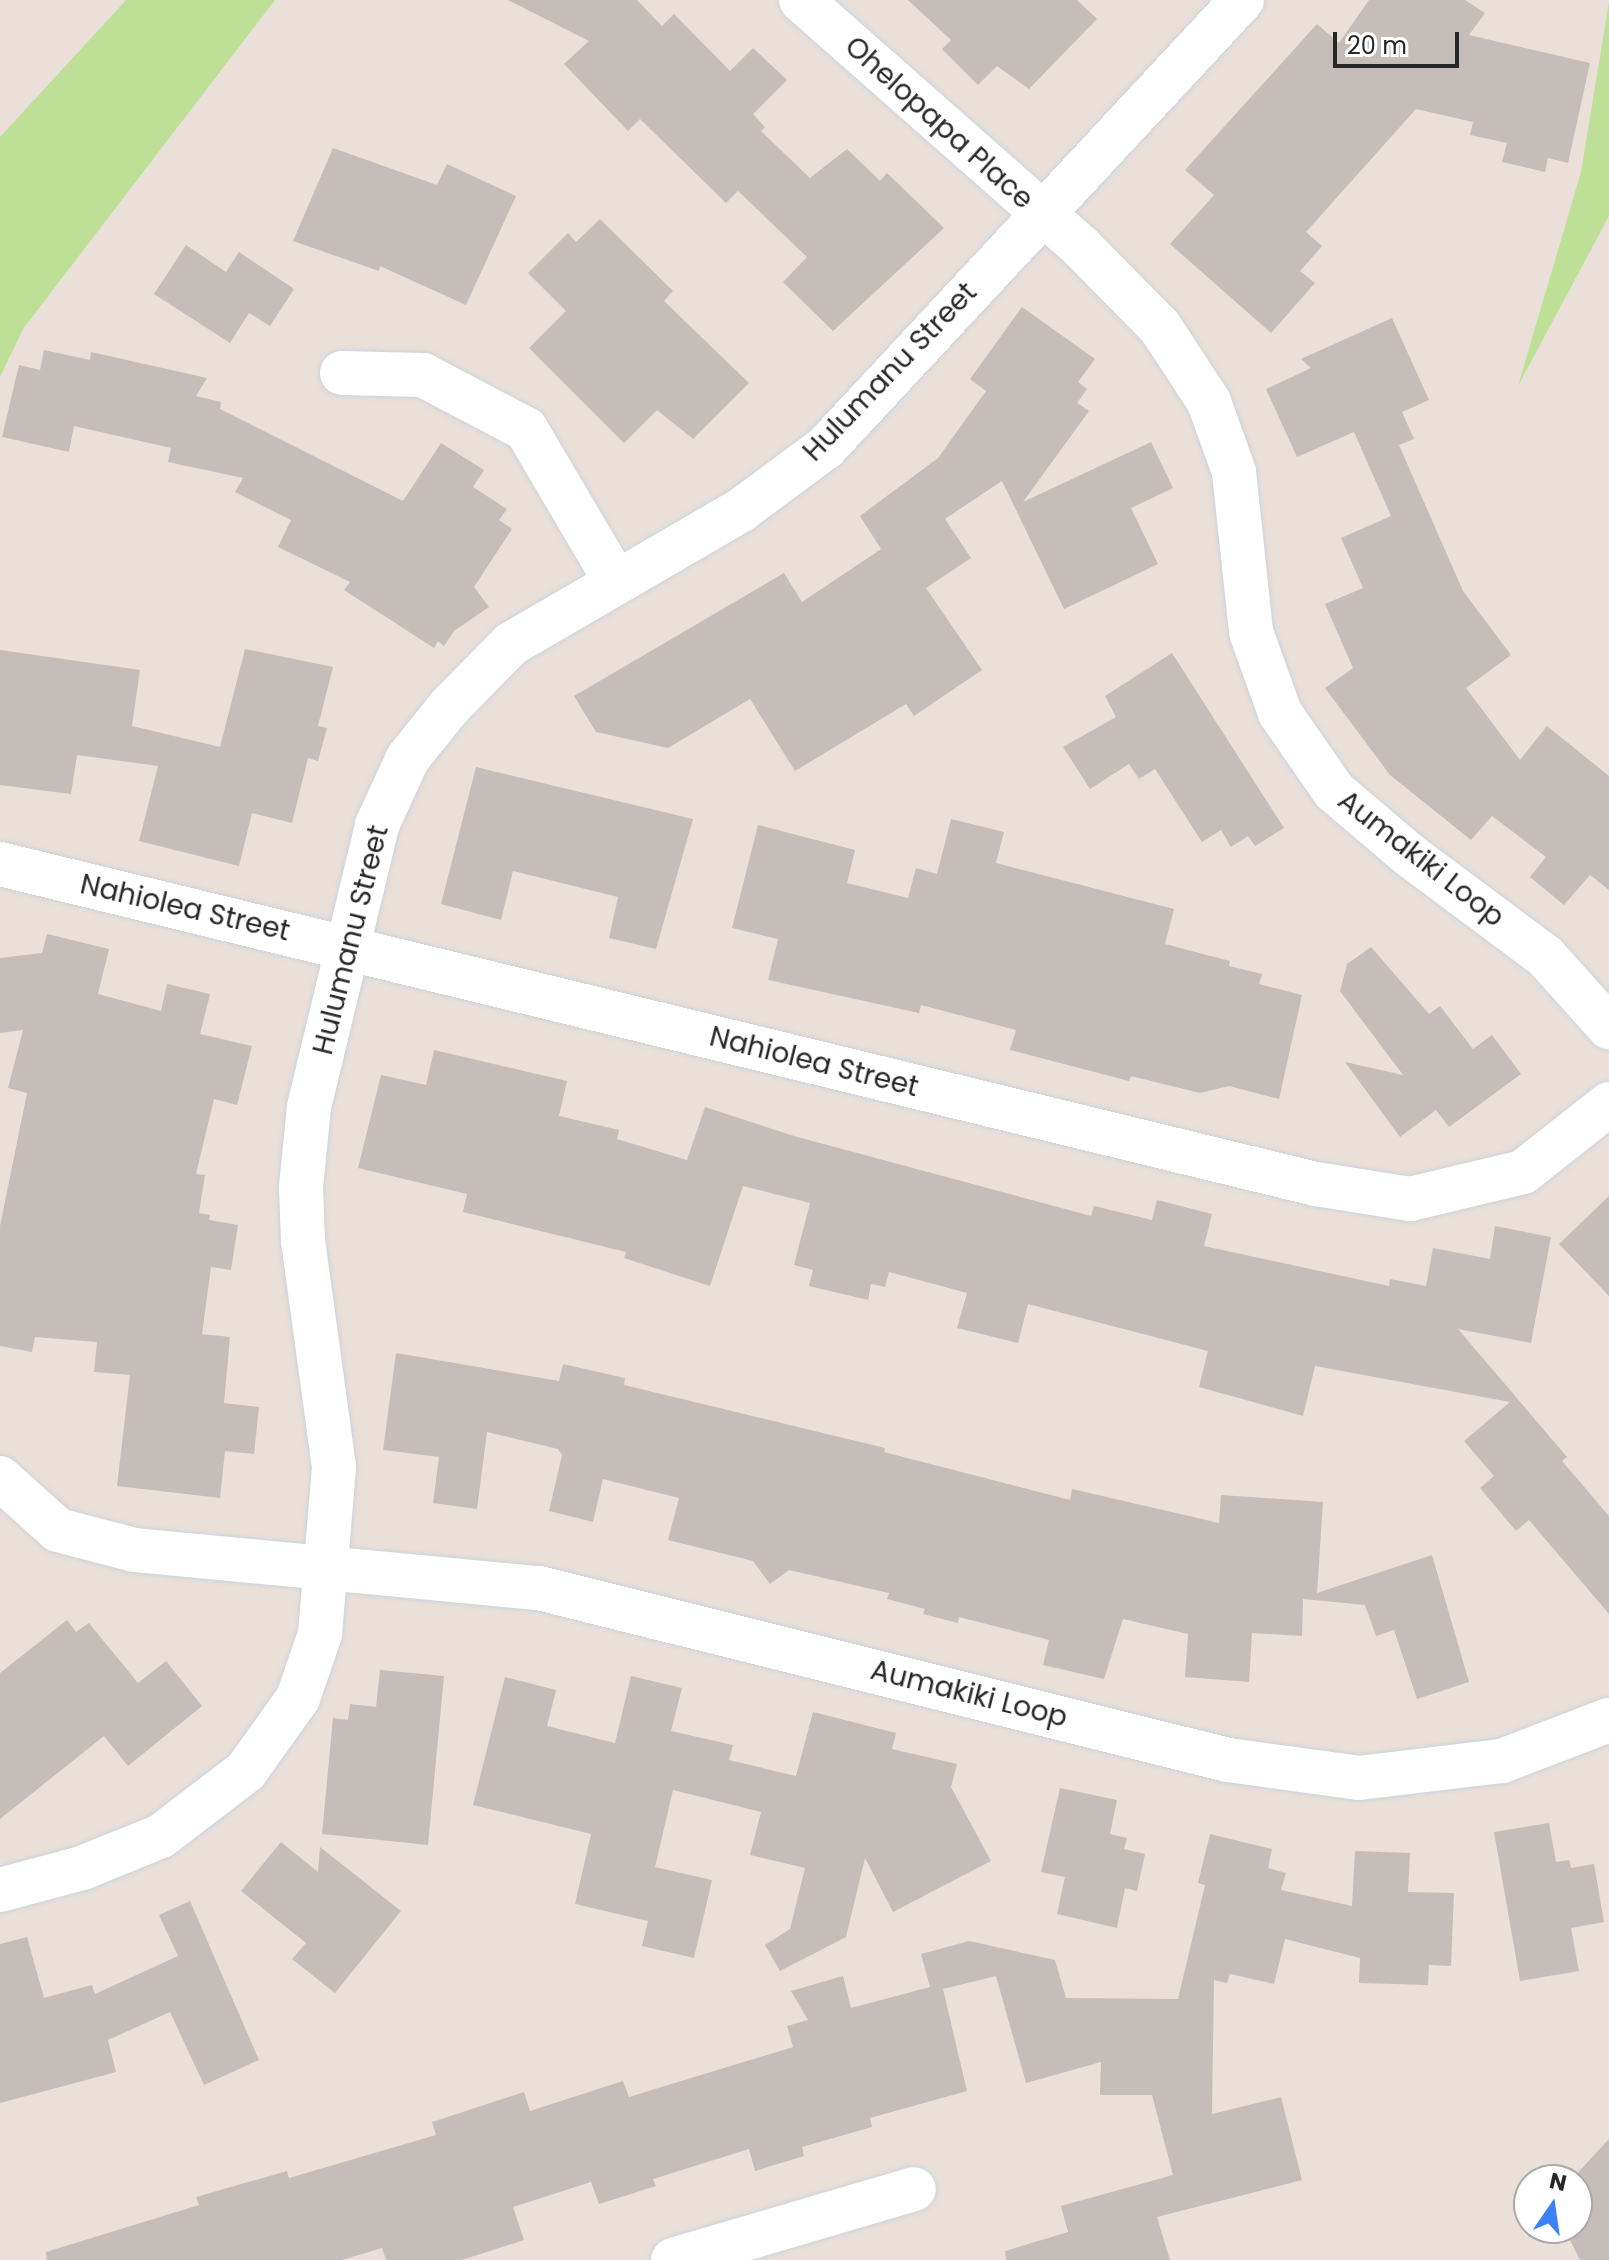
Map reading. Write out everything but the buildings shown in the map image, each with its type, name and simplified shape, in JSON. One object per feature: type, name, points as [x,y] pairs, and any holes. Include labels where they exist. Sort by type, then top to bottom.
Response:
[{"type":"street","name":"Ohelopapa Place","points":[[801,0],[1040,213]]},
{"type":"street","name":"Hulumanu Street","points":[[0,1890],[82,1868],[161,1836],[246,1771],[298,1698],[320,1634],[334,1467],[303,1241],[301,1187],[309,1107],[377,825],[408,758],[449,707],[511,644],[615,580],[741,510],[826,447],[1040,213],[1242,0]]},
{"type":"street","name":"Aumakiki Loop","points":[[1040,213],[1160,327],[1209,402],[1234,472],[1251,632],[1280,713],[1334,791],[1545,956],[1609,1027]]},
{"type":"street","points":[[342,373],[423,375],[526,429],[615,580]]},
{"type":"street","name":"Nahiolea Street","points":[[0,864],[1301,1180],[1410,1199],[1523,1172],[1609,1104]]},
{"type":"street","name":"Aumakiki Loop","points":[[0,1478],[58,1530],[134,1550],[539,1588],[1228,1760],[1359,1778],[1502,1761],[1609,1720]]},
{"type":"street","points":[[673,2260],[914,2189]]},
{"type":"green space","points":[[126,0],[275,0],[23,329],[0,377],[0,137]]},
{"type":"green space","points":[[1609,2],[1609,216],[1518,386],[1581,172]]}]
